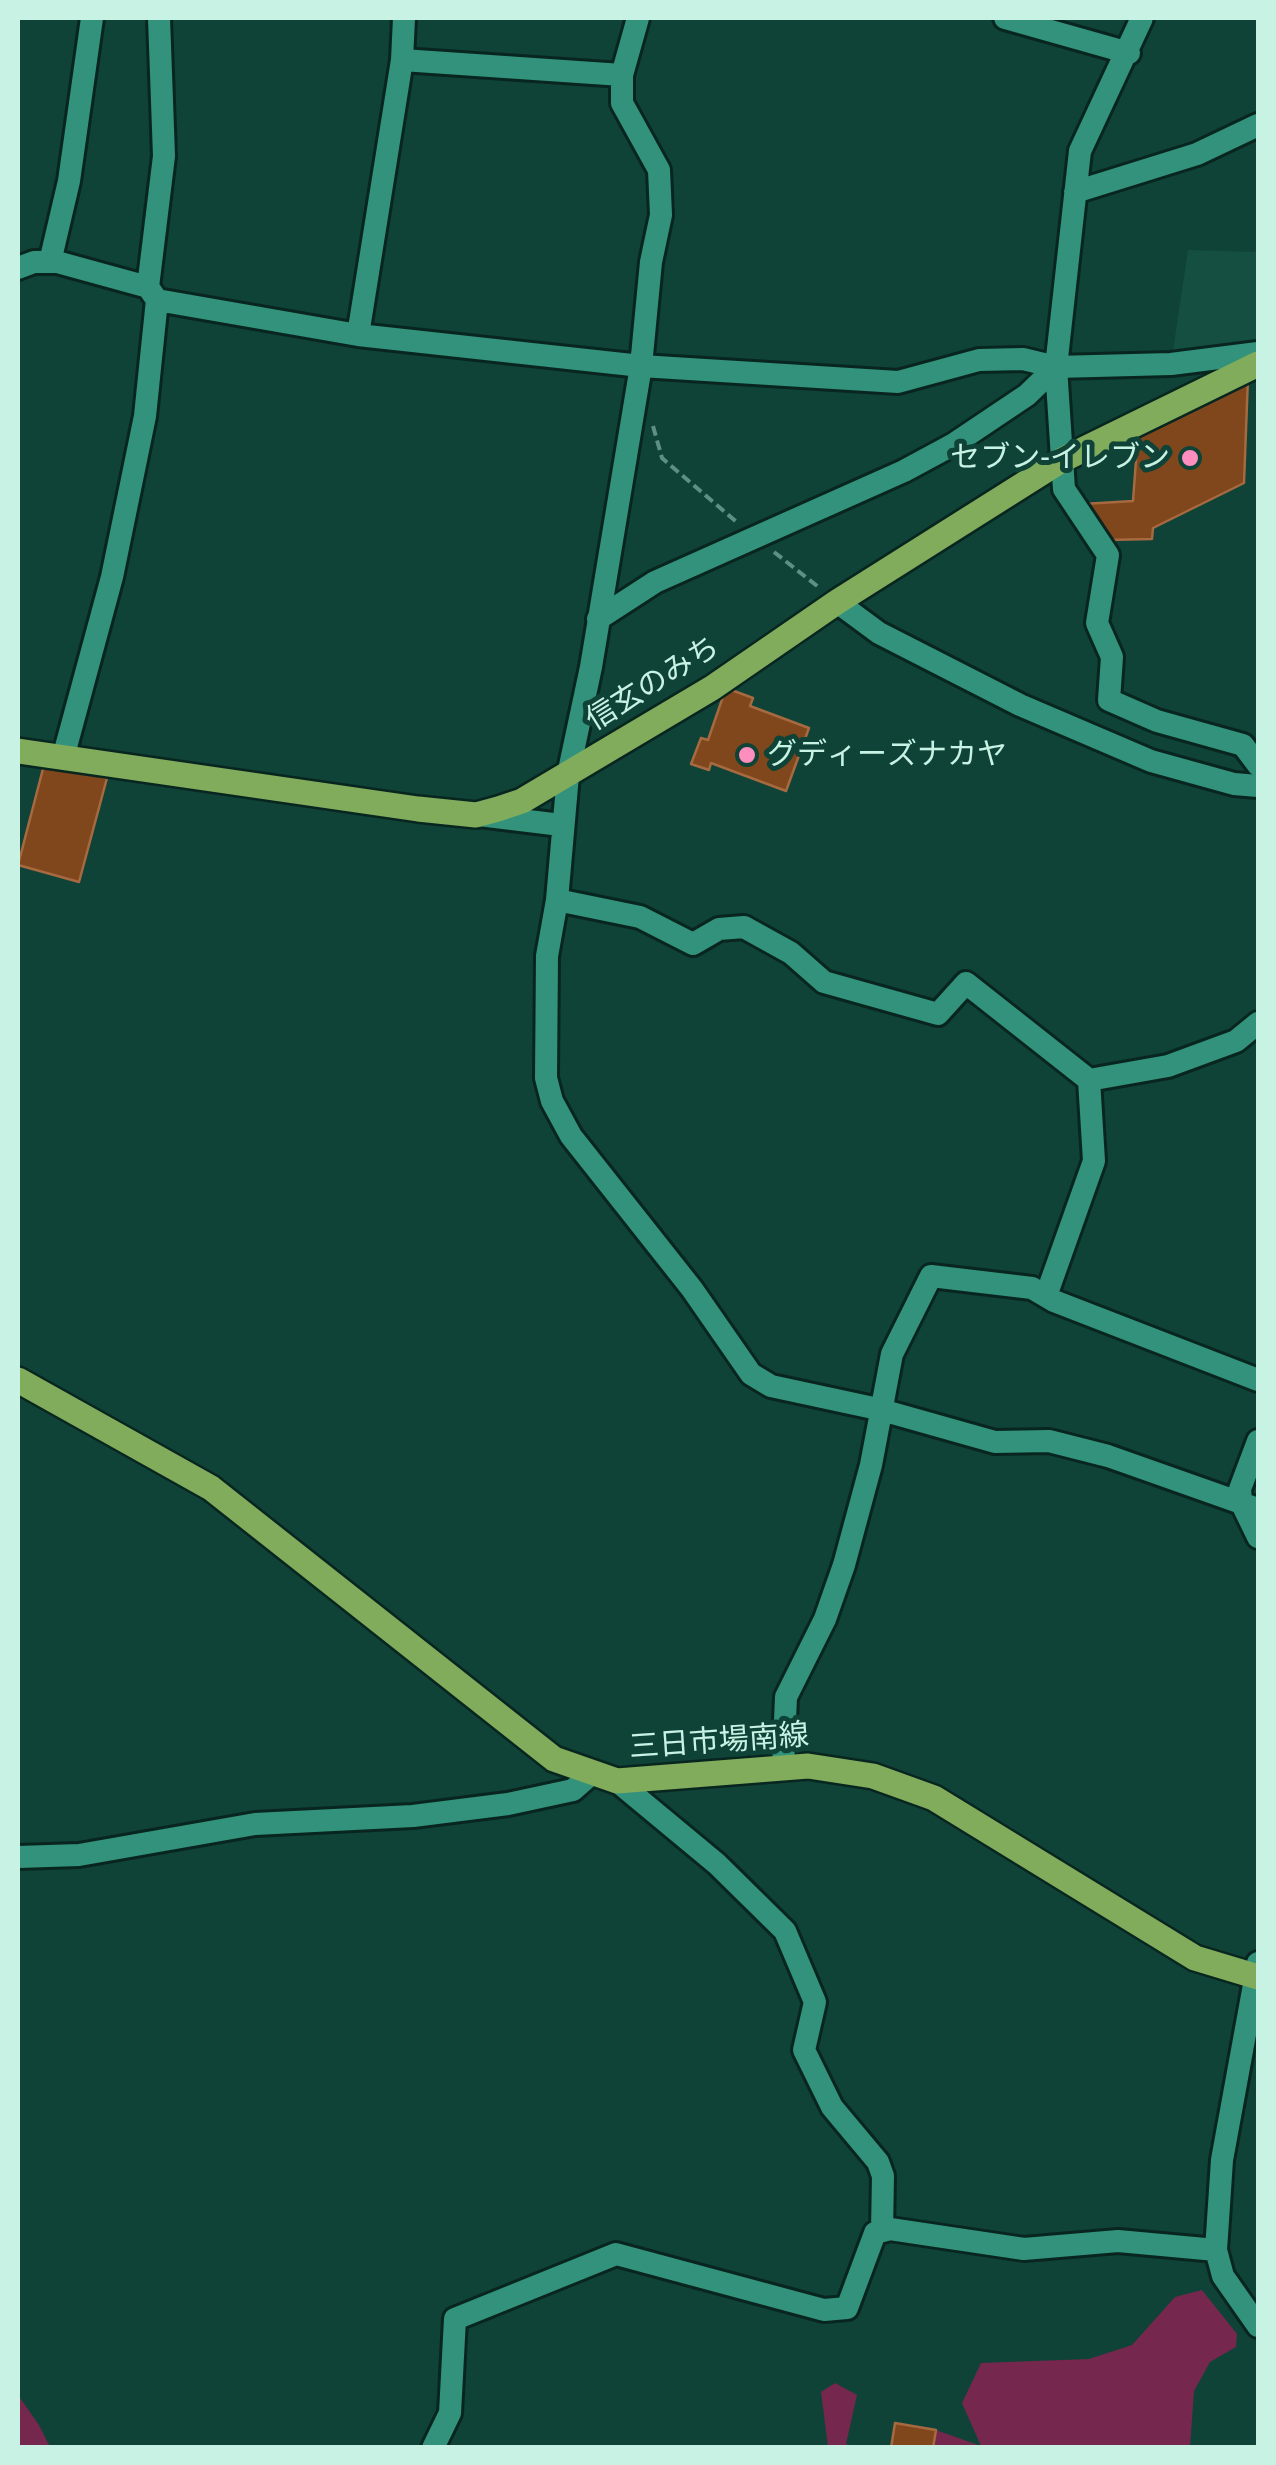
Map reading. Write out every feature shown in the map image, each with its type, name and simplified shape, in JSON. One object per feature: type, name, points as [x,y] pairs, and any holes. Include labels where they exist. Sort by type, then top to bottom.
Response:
[{"type":"main road","name":"信玄のみち","points":[[18,751],[476,814],[522,801],[712,688],[837,602],[1062,460],[1258,364]]},
{"type":"main road","name":"三日市場南線","points":[[18,1380],[212,1488],[554,1759],[590,1775],[617,1781],[783,1768],[843,1770],[934,1798],[1195,1958],[1257,1972]]},
{"type":"street","points":[[50,262],[69,181],[92,18]]},
{"type":"street","points":[[62,758],[112,578],[138,452],[164,156],[159,18]]},
{"type":"street","points":[[358,335],[402,60],[404,18]]},
{"type":"street","points":[[638,18],[622,75],[622,104],[659,170],[660,215],[650,262],[641,366],[568,775],[556,900],[546,956],[546,1078],[552,1101],[572,1136],[692,1288],[751,1374],[771,1386],[878,1409],[995,1442],[1049,1442],[1108,1456],[1250,1506]]},
{"type":"street","points":[[1005,18],[1128,54]]},
{"type":"street","points":[[1142,18],[1080,151],[1056,367],[1064,488],[1108,556],[1097,623],[1112,657],[1109,700],[1157,721],[1243,746],[1258,765]]},
{"type":"street","points":[[402,60],[622,75]]},
{"type":"street","points":[[1075,192],[1197,154],[1258,125]]},
{"type":"street","points":[[18,268],[50,262],[152,294],[358,335],[641,366],[898,382],[979,360],[1022,359],[1056,367],[1171,364],[1258,353]]},
{"type":"street","points":[[598,619],[655,582],[954,444],[1026,395],[1056,367]]},
{"type":"street","points":[[837,602],[879,633],[1020,706],[1151,761],[1234,784],[1258,786]]},
{"type":"street","points":[[476,814],[562,825]]},
{"type":"street","points":[[556,900],[640,917],[693,944],[719,929],[744,928],[792,954],[824,982],[852,994],[938,1014],[966,983],[1089,1080],[1094,1162],[1046,1296]]},
{"type":"street","points":[[1089,1080],[1168,1066],[1236,1041],[1258,1023]]},
{"type":"street","points":[[783,1768],[786,1697],[825,1619],[844,1565],[870,1465],[878,1409],[898,1338],[931,1276],[1032,1288],[1258,1380]]},
{"type":"street","points":[[1258,1442],[1240,1489],[1250,1506],[1258,1537]]},
{"type":"street","points":[[18,1857],[117,1849],[255,1824],[413,1816],[508,1804],[572,1790],[590,1775]]},
{"type":"street","points":[[617,1781],[716,1864],[785,1931],[816,2002],[804,2050],[832,2106],[878,2162],[883,2176],[882,2231]]},
{"type":"street","points":[[1257,1972],[1222,2160],[1216,2250],[1222,2276],[1258,2326]]},
{"type":"street","points":[[433,2448],[450,2413],[455,2319],[616,2254],[824,2310],[846,2308],[876,2233],[890,2228],[1024,2249],[1118,2241],[1216,2250]]},
{"type":"path","points":[[652,426],[662,458],[837,602]]},
{"type":"shaded area","points":[[1258,242],[1258,350],[1171,364],[1188,250],[1255,252]]},
{"type":"shaded area","points":[[1202,2290],[1237,2334],[1236,2347],[1210,2362],[1194,2391],[1190,2447],[933,2448],[936,2430],[981,2446],[962,2403],[981,2363],[1089,2359],[1132,2345],[1175,2297]]},
{"type":"shaded area","points":[[835,2383],[857,2395],[846,2444],[857,2447],[828,2447],[821,2392]]},
{"type":"shaded area","points":[[18,2395],[39,2425],[50,2447],[18,2447]]},
{"type":"building","name":"セブン-イレブン","points":[[1248,377],[1244,483],[1153,528],[1152,539],[1107,540],[1083,504],[1133,501],[1138,433]]},
{"type":"building","points":[[726,688],[753,698],[750,706],[809,728],[786,791],[711,763],[709,770],[691,764],[701,738],[708,740]]},
{"type":"building","points":[[45,761],[107,778],[79,882],[18,865]]},
{"type":"building","points":[[895,2423],[936,2430],[933,2448],[891,2448]]},
{"type":"place","name":"セブン-イレブン","points":[[1190,458]]},
{"type":"place","name":"グディーズナカヤ","points":[[747,755]]}]
